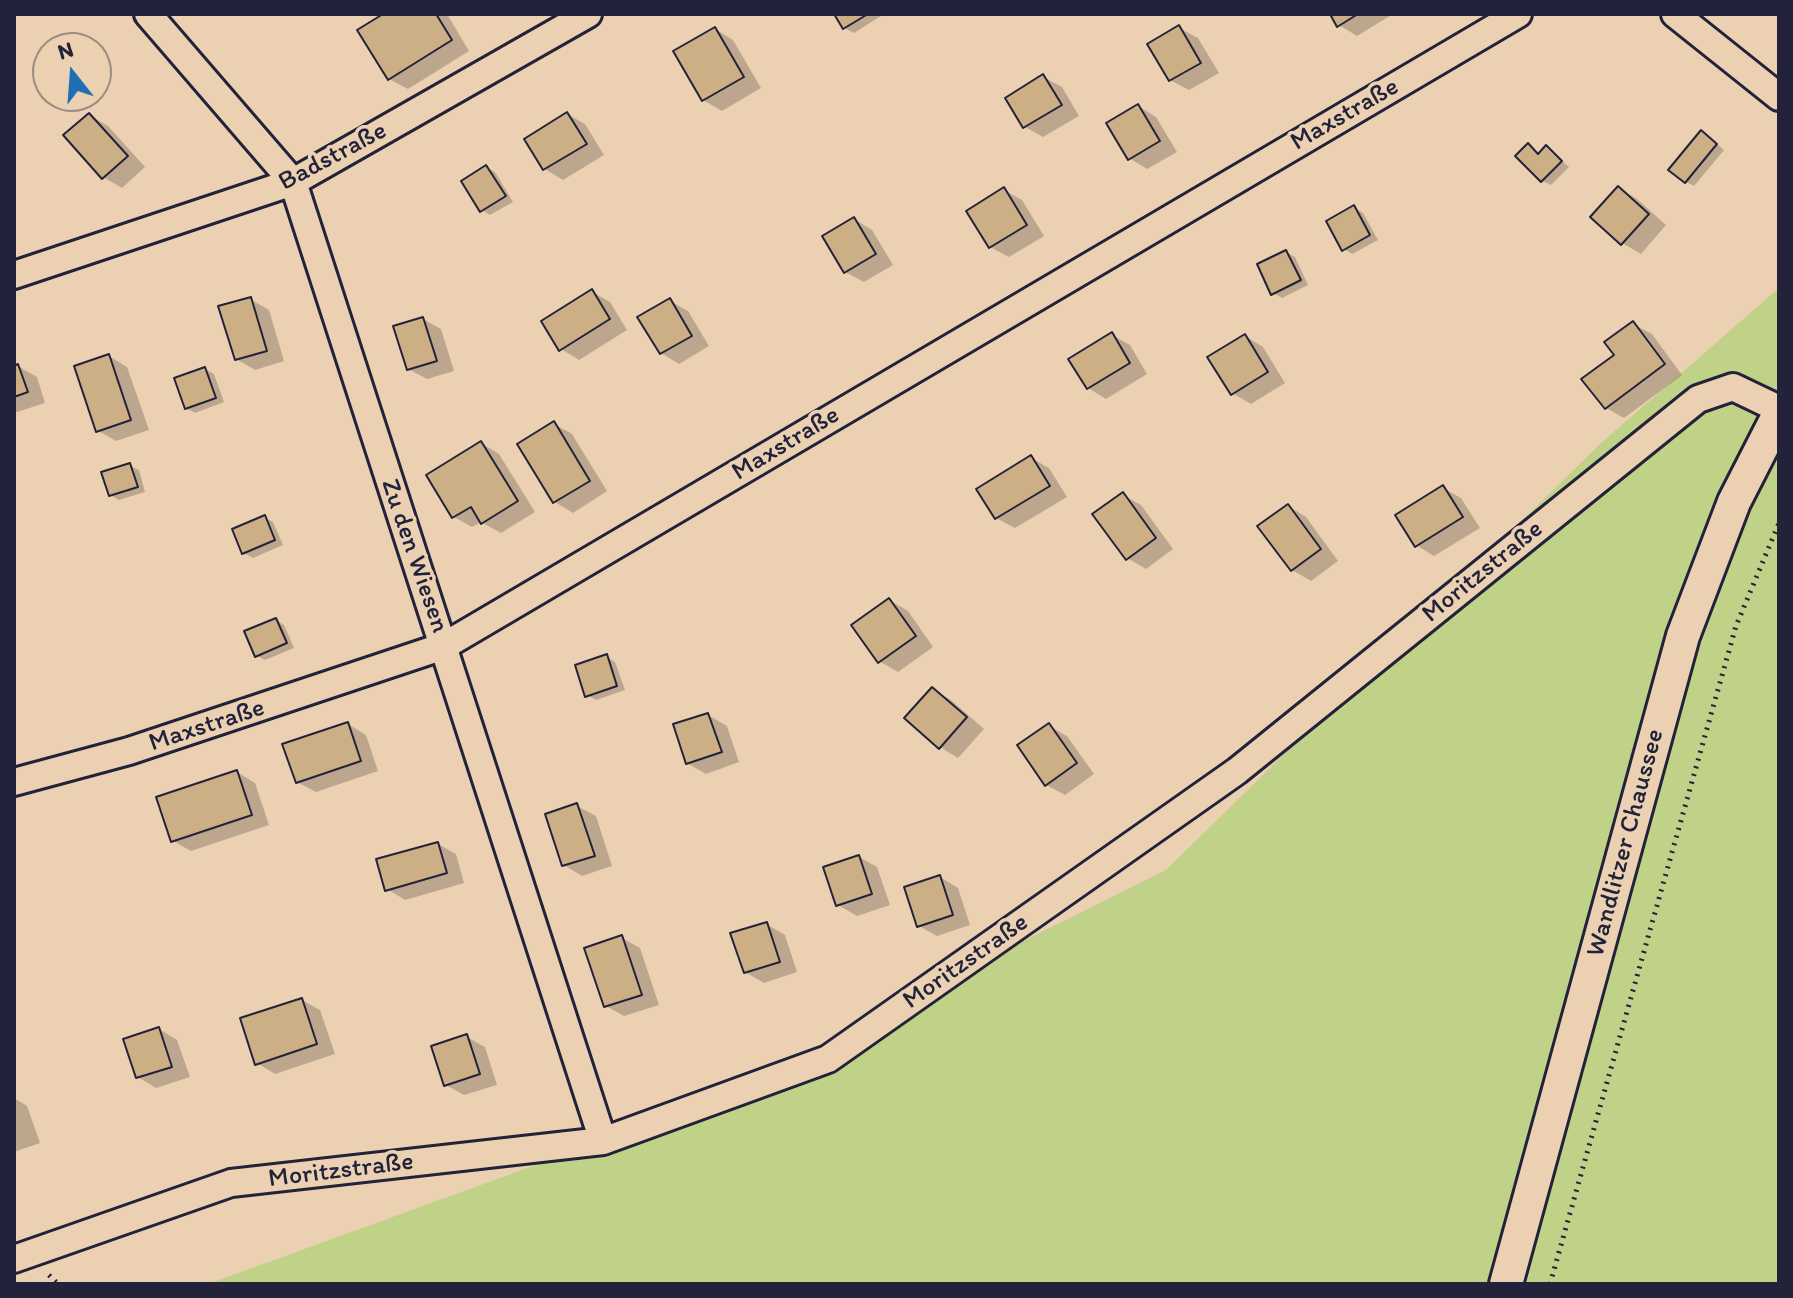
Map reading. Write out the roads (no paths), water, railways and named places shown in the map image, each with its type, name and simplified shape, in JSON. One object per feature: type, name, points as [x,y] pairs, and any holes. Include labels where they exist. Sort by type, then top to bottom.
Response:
[{"type":"street","name":"Zu den Wiesen","points":[[148,14],[293,182],[603,1141]]},
{"type":"street","name":"Badstraße","points":[[14,275],[293,182],[588,14]]},
{"type":"street","name":"Maxstraße","points":[[14,782],[129,751],[444,646],[1518,14]]},
{"type":"street","points":[[1675,14],[1779,97]]},
{"type":"street","name":"Moritzstraße","points":[[14,1259],[231,1183],[603,1141],[828,1059],[1237,771],[1698,399],[1733,387],[1779,411]]},
{"type":"street","name":"Wandlitzer Chaussee","points":[[1506,1284],[1683,636],[1734,502],[1779,411]]}]
